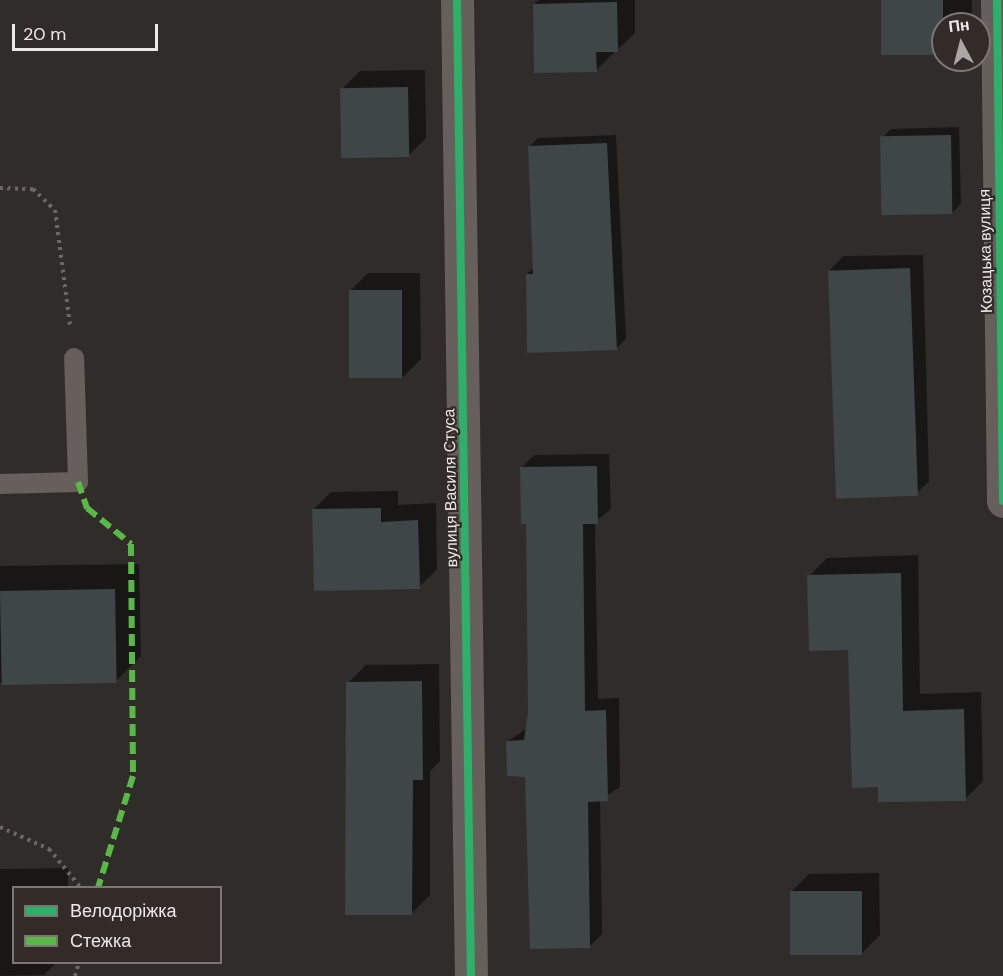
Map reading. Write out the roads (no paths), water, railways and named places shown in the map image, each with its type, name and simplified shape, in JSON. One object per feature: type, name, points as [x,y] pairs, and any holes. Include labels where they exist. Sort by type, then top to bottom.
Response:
[{"type":"street","name":"вулиця Василя Стуса","points":[[458,0],[471,976]]},
{"type":"street","name":"Козацька вулиця","points":[[997,0],[1003,501]]},
{"type":"lane","points":[[0,484],[78,482],[74,358]]}]
